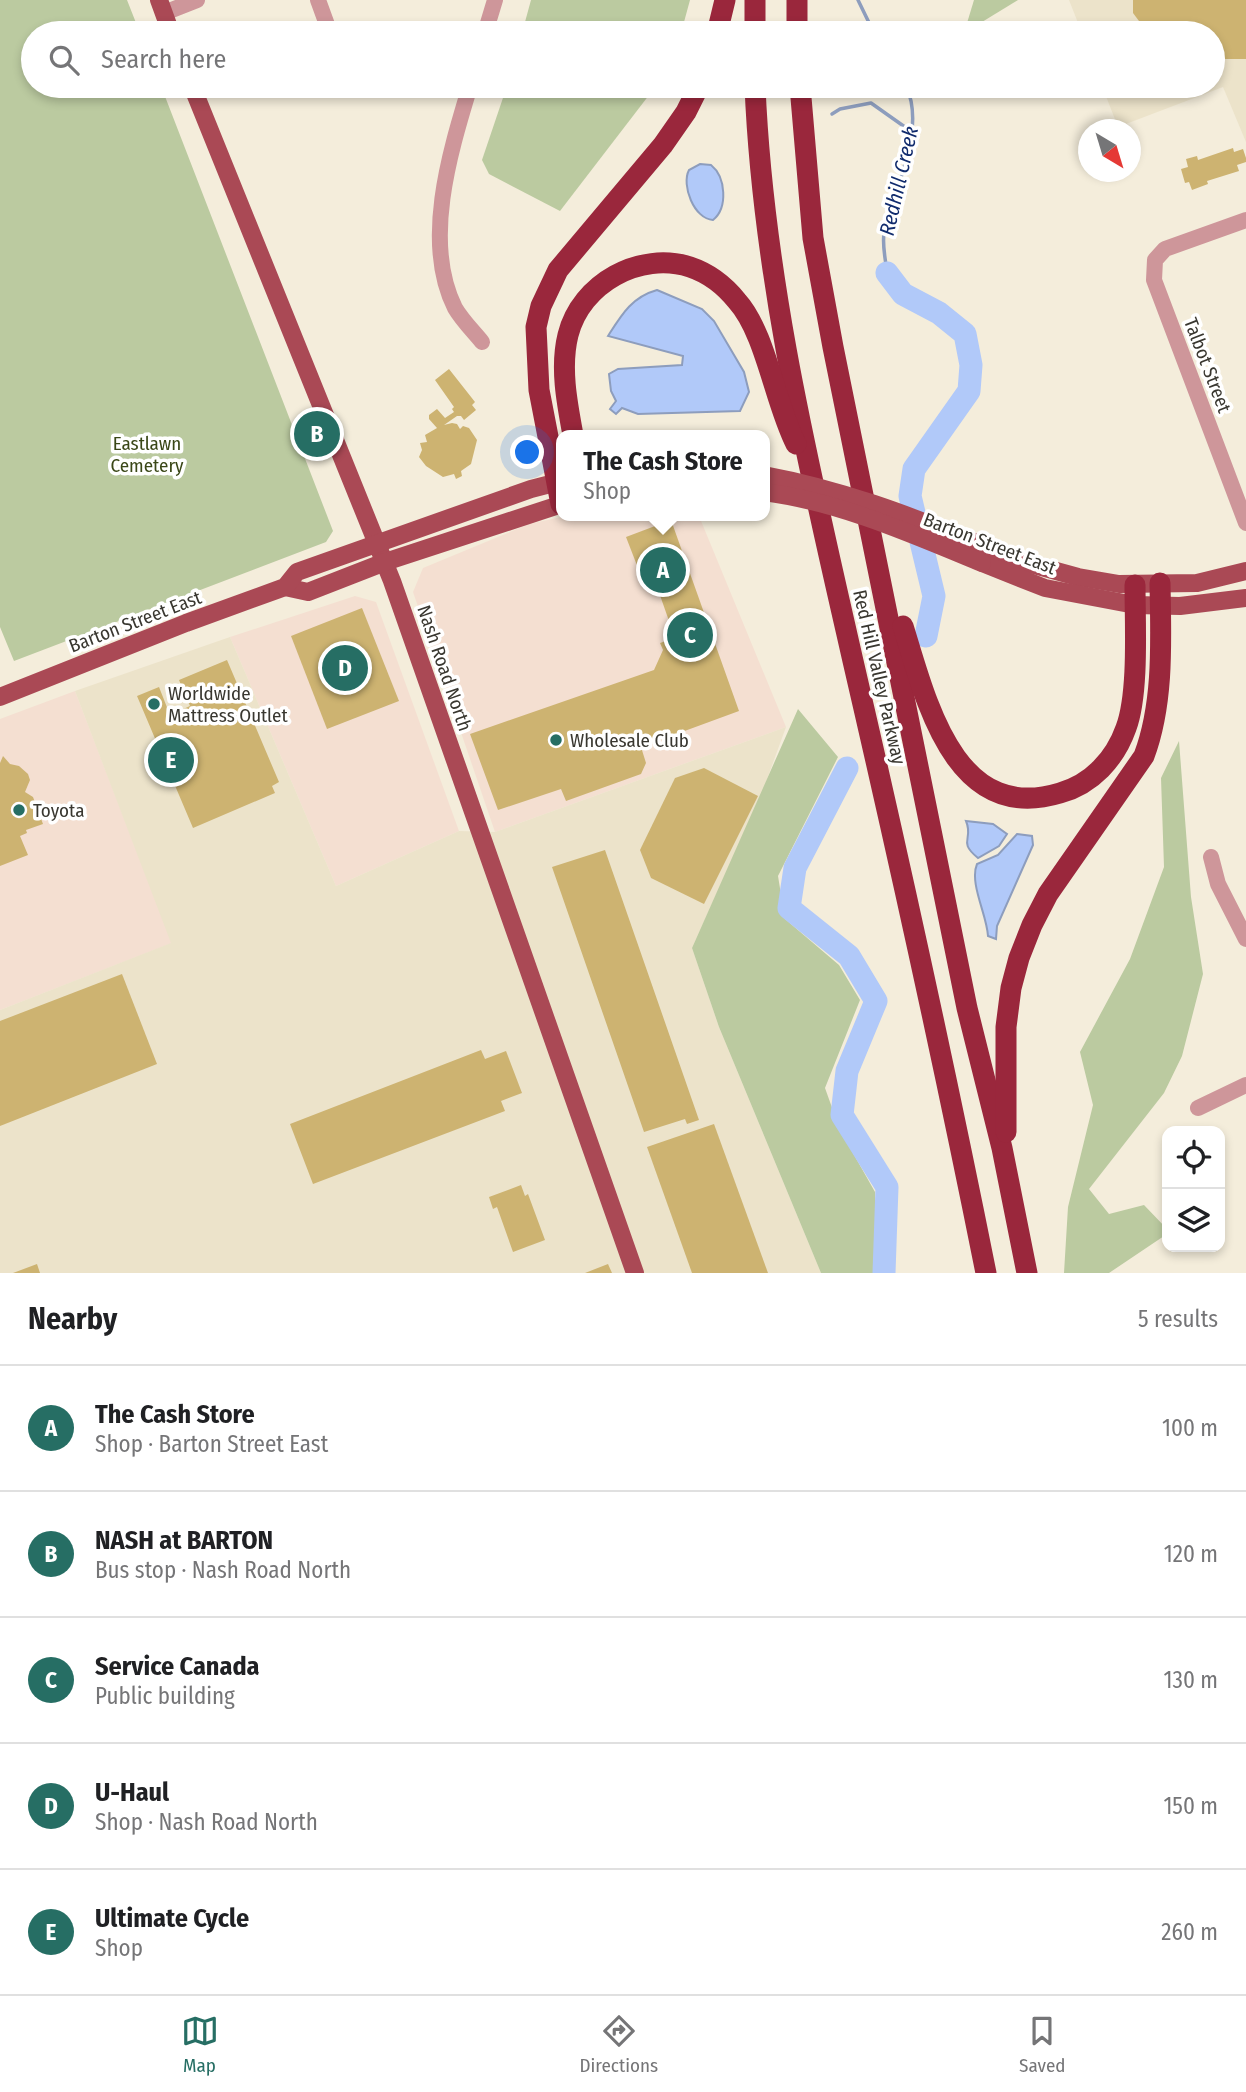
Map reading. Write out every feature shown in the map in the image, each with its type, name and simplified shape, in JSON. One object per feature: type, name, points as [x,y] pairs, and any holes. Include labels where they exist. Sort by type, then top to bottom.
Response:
[{"type":"highway","points":[[720,21],[725,0]]},
{"type":"highway","points":[[755,0],[755,21]]},
{"type":"highway","points":[[797,0],[797,21]]},
{"type":"highway","points":[[556,468],[539,390],[536,327],[541,306],[558,271],[663,145],[687,112],[693,98]]},
{"type":"highway","name":"Red Hill Valley Parkway","points":[[756,98],[765,207],[781,323],[811,473],[986,1273]]},
{"type":"highway","name":"Red Hill Valley Parkway","points":[[801,98],[813,238],[967,1008],[1002,1148],[1027,1273]]},
{"type":"highway","points":[[572,430],[568,410],[565,351],[568,333],[576,315],[586,300],[612,277],[631,268],[656,263],[674,264],[691,268],[719,283],[746,312],[791,435],[811,473]]},
{"type":"highway","points":[[882,583],[899,616],[928,703],[949,748],[960,764],[979,782],[1001,793],[1025,799],[1054,795],[1087,781],[1105,766],[1117,748],[1127,726],[1130,710],[1135,646],[1135,595]]},
{"type":"highway","points":[[1002,1148],[1007,1128],[1006,1027],[1011,988],[1032,925],[1048,894],[1131,775],[1148,745],[1156,709],[1160,594]]},
{"type":"main road","name":"Nash Road North","points":[[197,98],[377,542],[635,1273]]},
{"type":"main road","name":"Barton Street East","points":[[770,476],[864,499],[1027,564],[1119,584],[1135,595]]},
{"type":"main road","name":"Barton Street East","points":[[0,697],[285,587],[297,572],[377,542],[556,483]]},
{"type":"main road","name":"Barton Street East","points":[[770,493],[849,511],[1045,589],[1160,594],[1246,571]]},
{"type":"main road","name":"Barton Street East","points":[[285,587],[308,592],[384,562],[556,506]]},
{"type":"main road","name":"Barton Street East","points":[[1160,594],[1180,606],[1246,598]]},
{"type":"street","points":[[161,6],[197,0]]},
{"type":"street","points":[[318,0],[326,21]]},
{"type":"street","points":[[489,21],[495,0]]},
{"type":"street","points":[[466,98],[444,183],[439,244],[449,293],[456,310],[482,342]]},
{"type":"street","name":"Talbot Street","points":[[1246,220],[1165,249],[1155,260],[1154,280],[1246,523]]},
{"type":"street","points":[[1211,857],[1218,884],[1246,939]]},
{"type":"street","points":[[1198,1108],[1246,1085]]},
{"type":"shaded area","points":[[1069,0],[1246,0],[1246,142],[1225,92],[1225,21],[1077,21]]},
{"type":"shaded area","points":[[1107,98],[1194,98],[1139,119],[1115,119]]},
{"type":"shaded area","points":[[556,518],[556,521],[701,521],[786,727],[495,832],[413,592],[423,568],[529,524]]},
{"type":"shaded area","points":[[355,596],[376,602],[459,831],[336,886],[230,637]]},
{"type":"shaded area","points":[[230,637],[336,886],[459,831],[495,832],[786,727],[762,793],[692,948],[719,1027],[821,1273],[0,1273],[0,1010],[171,943],[75,691]]},
{"type":"shaded area","points":[[75,691],[172,943],[0,1010],[0,719]]},
{"type":"green space","name":"Eastlawn Cemetery","points":[[0,0],[127,0],[135,21],[21,21],[21,98],[166,98],[333,531],[326,542],[14,661],[0,627]]},
{"type":"green space","points":[[531,0],[690,0],[684,21],[525,21]]},
{"type":"green space","points":[[974,0],[1018,0],[984,21],[968,21]]},
{"type":"green space","points":[[503,98],[647,98],[560,211],[489,174],[482,160]]},
{"type":"green space","points":[[798,709],[838,757],[778,876],[785,919],[839,965],[860,1000],[825,1088],[840,1130],[875,1192],[875,1273],[821,1273],[719,1027],[692,948]]},
{"type":"green space","points":[[1179,741],[1191,897],[1203,974],[1182,1056],[1164,1093],[1089,1189],[1109,1214],[1144,1205],[1162,1224],[1162,1237],[1109,1273],[1064,1273],[1068,1207],[1093,1105],[1080,1052],[1130,959],[1164,867],[1161,778]]},
{"type":"water","points":[[700,164],[711,165],[720,177],[722,185],[721,208],[713,220],[700,214],[688,192],[689,170]]},
{"type":"water","points":[[657,290],[702,309],[714,321],[744,372],[749,392],[740,411],[638,414],[622,408],[616,414],[610,409],[616,401],[611,391],[609,374],[618,369],[682,365],[683,356],[608,336],[634,302]]},
{"type":"water","points":[[966,821],[993,824],[1007,834],[999,846],[978,858],[968,848]]},
{"type":"water","points":[[1017,834],[1032,836],[1033,845],[997,926],[996,939],[988,936],[975,872],[977,864],[998,855]]},
{"type":"building","points":[[1133,0],[1246,0],[1246,59],[1225,59],[1225,21],[1139,21],[1133,13]]},
{"type":"building","points":[[1233,148],[1234,152],[1243,149],[1246,158],[1246,162],[1237,165],[1239,171],[1207,181],[1208,184],[1192,190],[1189,182],[1185,183],[1181,169],[1188,167],[1186,159],[1197,156],[1198,160]]},
{"type":"building","points":[[449,369],[475,402],[472,405],[476,410],[464,420],[457,416],[444,425],[452,423],[457,424],[460,429],[463,426],[469,428],[477,440],[471,464],[461,471],[462,476],[456,479],[454,474],[443,477],[426,466],[419,457],[422,450],[420,443],[427,442],[425,435],[437,428],[429,415],[437,409],[445,418],[454,412],[454,407],[435,380]]},
{"type":"building","points":[[671,521],[739,711],[641,747],[646,763],[641,774],[566,801],[561,789],[498,810],[470,734],[654,670],[663,650],[660,643],[675,638],[649,564],[638,568],[626,537]]},
{"type":"building","points":[[362,608],[399,701],[327,729],[291,636]]},
{"type":"building","points":[[227,660],[279,782],[272,786],[275,793],[193,828],[137,696],[159,687],[170,715],[190,706],[179,680]]},
{"type":"building","name":"Toyota","points":[[3,756],[10,764],[19,766],[28,774],[30,780],[25,792],[33,797],[43,824],[26,830],[27,833],[20,836],[28,855],[0,866],[0,763]]},
{"type":"building","points":[[704,768],[758,796],[704,904],[651,878],[640,850],[675,778]]},
{"type":"building","points":[[605,850],[699,1120],[687,1124],[685,1119],[644,1132],[552,867]]},
{"type":"building","points":[[122,974],[157,1064],[0,1126],[0,1021]]},
{"type":"building","points":[[481,1050],[485,1059],[506,1051],[522,1093],[501,1101],[505,1111],[313,1184],[290,1124]]},
{"type":"building","points":[[714,1124],[768,1273],[692,1273],[647,1147]]},
{"type":"building","points":[[521,1185],[525,1196],[528,1194],[545,1240],[513,1252],[497,1207],[493,1209],[489,1197]]},
{"type":"building","points":[[37,1264],[40,1273],[13,1273]]},
{"type":"building","points":[[608,1264],[612,1273],[585,1273]]},
{"type":"waterway","name":"Redhill Creek","points":[[858,0],[868,21]]},
{"type":"waterway","name":"Redhill Creek","points":[[887,273],[884,234],[911,141],[913,122],[910,98]]},
{"type":"waterway","points":[[832,114],[840,109],[871,103],[912,132]]},
{"type":"waterway","name":"Redhill Creek","points":[[887,273],[903,294],[939,313],[965,334],[971,365],[969,391],[914,469],[910,496],[934,596],[926,636]]},
{"type":"waterway","name":"Redhill Creek","points":[[847,768],[795,868],[789,908],[849,956],[876,1001],[847,1071],[842,1115],[887,1187],[884,1273]]},
{"type":"place","name":"NASH at BARTON","points":[[317,434]]},
{"type":"place","name":"The Cash Store","points":[[663,570]]},
{"type":"place","name":"Service Canada","points":[[690,635]]},
{"type":"place","name":"U-Haul","points":[[345,668]]},
{"type":"place","name":"Worldwide Mattress Outlet","points":[[154,704]]},
{"type":"place","name":"Wholesale Club","points":[[556,740]]},
{"type":"place","name":"Ultimate Cycle","points":[[171,760]]},
{"type":"place","name":"Toyota","points":[[19,810]]}]
